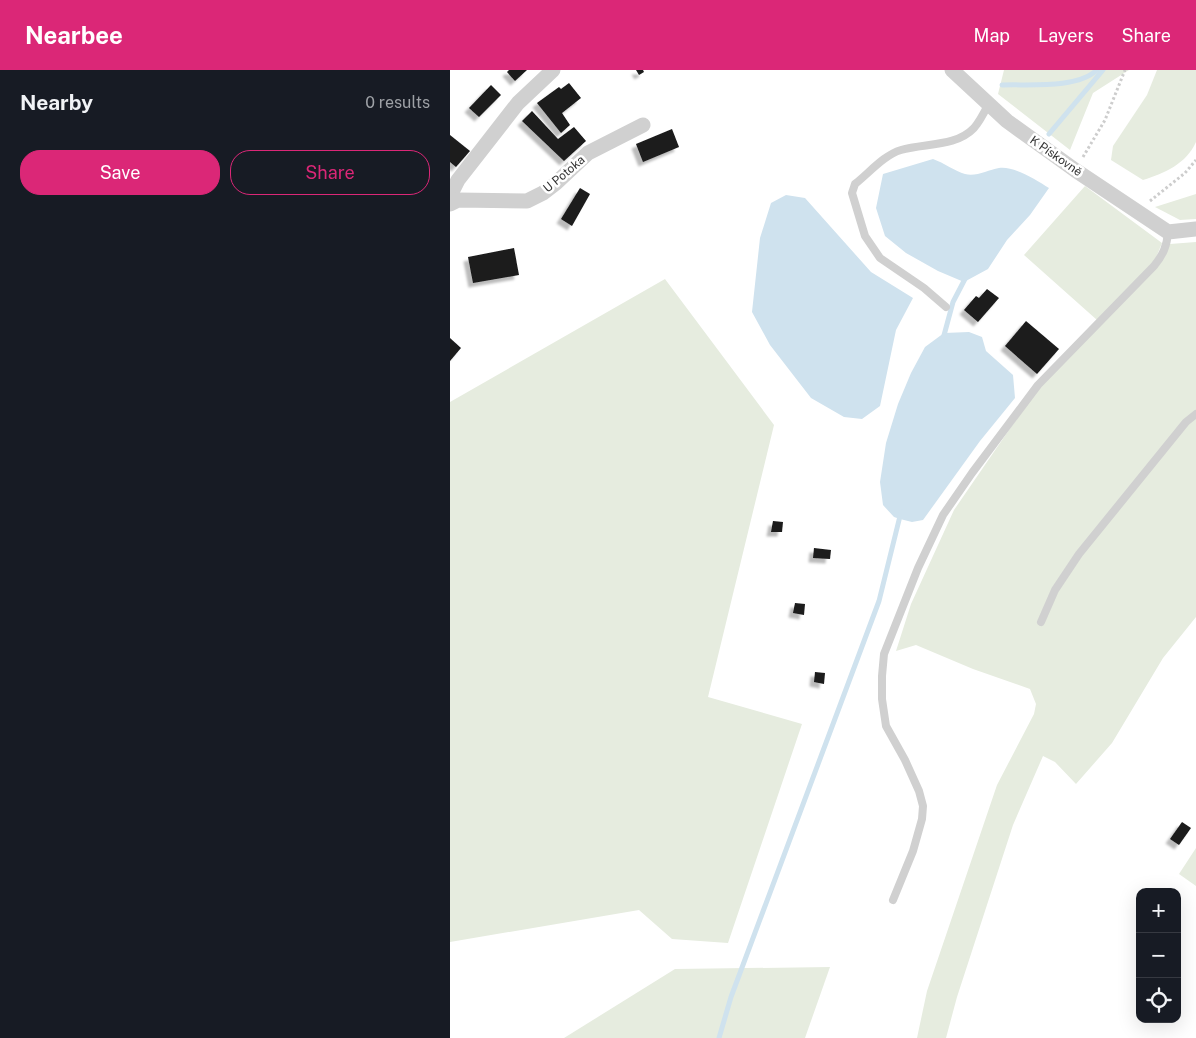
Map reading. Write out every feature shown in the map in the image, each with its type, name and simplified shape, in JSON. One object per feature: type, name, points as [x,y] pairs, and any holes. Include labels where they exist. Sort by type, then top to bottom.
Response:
[{"type":"street","points":[[450,196],[458,180],[518,103],[553,70]]},
{"type":"street","name":"K Pískovně","points":[[952,70],[1007,121],[1075,170],[1168,232]]},
{"type":"street","name":"U Potoka","points":[[450,204],[458,200],[527,201],[543,193],[556,183],[588,154],[643,125]]},
{"type":"street","points":[[1168,232],[1196,229]]},
{"type":"lane","points":[[946,307],[924,288],[880,258],[864,236],[852,188],[882,162],[900,150],[962,137],[973,129],[988,105]]},
{"type":"lane","points":[[893,900],[913,851],[922,819],[923,806],[919,791],[886,726],[882,700],[884,654],[911,586],[943,516],[972,473],[1048,374],[1163,255],[1168,232]]},
{"type":"lane","points":[[1041,622],[1055,590],[1080,554],[1180,430],[1196,414]]},
{"type":"path","points":[[1075,170],[1105,120],[1125,70]]},
{"type":"path","points":[[1134,209],[1148,203],[1185,173],[1196,160]]},
{"type":"shaded area","points":[[1004,70],[1129,70],[1093,93],[1070,150],[998,94]]},
{"type":"shaded area","points":[[1157,70],[1196,70],[1196,142],[1192,150],[1181,162],[1174,167],[1143,180],[1111,160],[1113,146],[1147,95]]},
{"type":"shaded area","points":[[1085,186],[1162,243],[1155,260],[1170,244],[1196,242],[1196,617],[1163,658],[1112,743],[1076,784],[1055,762],[1043,756],[1013,825],[957,997],[946,1038],[917,1038],[927,991],[997,785],[1034,714],[1036,704],[1030,689],[973,669],[916,645],[896,651],[911,604],[954,510],[1056,365],[1097,320],[1024,255]]},
{"type":"shaded area","points":[[1196,194],[1196,219],[1180,220],[1155,207]]},
{"type":"shaded area","points":[[665,279],[774,425],[708,697],[802,724],[728,943],[672,939],[639,910],[450,942],[450,402]]},
{"type":"shaded area","points":[[1196,848],[1196,886],[1179,874]]},
{"type":"shaded area","points":[[830,967],[805,1038],[564,1038],[675,969]]},
{"type":"water","points":[[933,159],[969,175],[999,168],[1012,169],[1049,188],[1030,215],[1007,240],[988,269],[964,282],[938,271],[906,253],[885,236],[876,208],[883,174]]},
{"type":"water","points":[[786,195],[805,198],[871,272],[913,298],[896,330],[880,406],[862,419],[844,417],[811,398],[770,345],[752,312],[760,238],[771,203]]},
{"type":"water","points":[[969,332],[982,337],[986,351],[1013,375],[1015,398],[980,441],[923,520],[912,522],[894,517],[883,505],[880,482],[886,443],[898,404],[911,373],[925,347],[944,333]]},
{"type":"building","points":[[509,70],[527,70],[515,81],[507,72]]},
{"type":"building","points":[[636,70],[643,70],[644,72],[639,75]]},
{"type":"building","points":[[569,83],[581,98],[562,113],[570,125],[561,133],[537,103],[559,87],[561,89]]},
{"type":"building","points":[[491,85],[501,95],[479,117],[469,108]]},
{"type":"building","points":[[532,111],[558,139],[574,127],[586,141],[564,161],[522,121]]},
{"type":"building","points":[[672,129],[679,147],[643,162],[636,144]]},
{"type":"building","points":[[450,135],[470,151],[456,167],[450,162]]},
{"type":"building","points":[[580,188],[590,194],[572,226],[561,219]]},
{"type":"building","points":[[514,248],[519,275],[473,283],[468,257]]},
{"type":"building","points":[[987,289],[999,298],[978,322],[964,310],[976,296],[979,298]]},
{"type":"building","points":[[1026,321],[1059,349],[1037,374],[1005,346]]},
{"type":"building","points":[[450,338],[461,348],[450,361]]},
{"type":"building","points":[[773,521],[783,522],[782,532],[771,532]]},
{"type":"building","points":[[814,548],[831,550],[830,559],[813,558]]},
{"type":"building","points":[[795,603],[805,604],[804,615],[793,613]]},
{"type":"building","points":[[815,672],[825,673],[824,684],[814,682]]},
{"type":"building","points":[[1182,822],[1191,828],[1179,845],[1170,839]]},
{"type":"waterway","points":[[1002,85],[1065,83],[1088,76],[1097,70]]},
{"type":"waterway","points":[[1049,134],[1103,70]]},
{"type":"waterway","points":[[943,339],[953,302],[966,277]]},
{"type":"waterway","points":[[719,1038],[731,997],[879,601],[901,512]]}]
